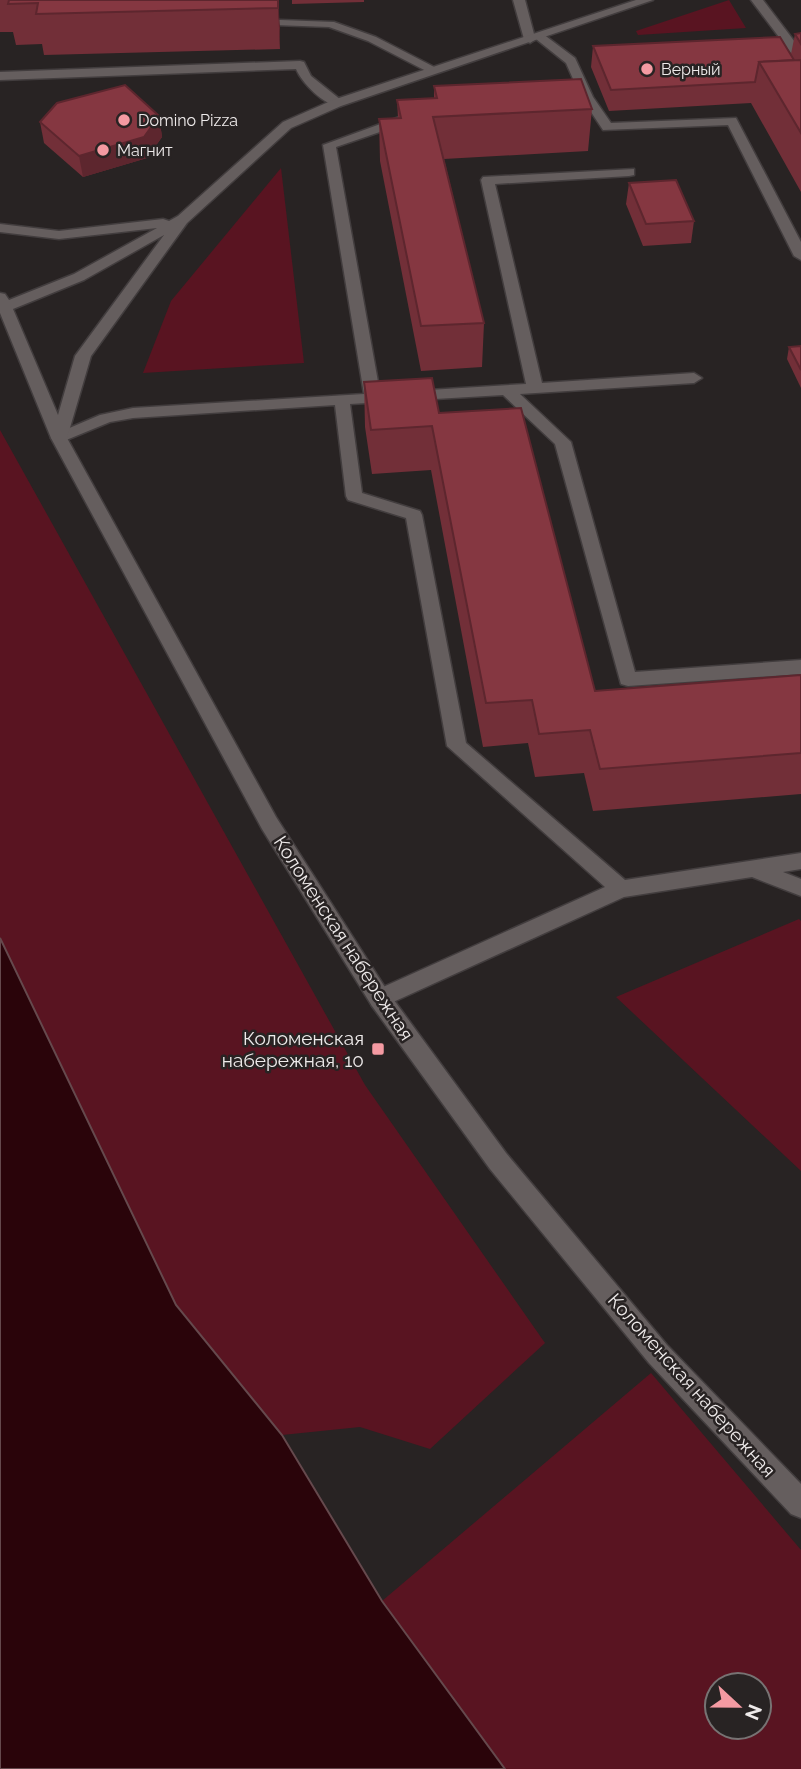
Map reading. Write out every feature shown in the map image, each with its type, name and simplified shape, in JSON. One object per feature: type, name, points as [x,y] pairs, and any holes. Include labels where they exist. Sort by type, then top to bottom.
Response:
[{"type":"street","points":[[519,0],[534,38],[577,61],[580,98],[607,127],[732,121],[801,256]]},
{"type":"street","points":[[59,438],[83,356],[183,219],[287,125],[337,103],[647,0]]},
{"type":"street","points":[[757,0],[791,52]]},
{"type":"street","points":[[239,22],[278,16],[330,24],[372,39],[434,70]]},
{"type":"street","points":[[0,76],[300,65],[306,78],[337,103]]},
{"type":"street","points":[[373,398],[328,145],[416,115]]},
{"type":"street","points":[[536,388],[488,180],[629,172]]},
{"type":"street","points":[[0,228],[59,235],[127,229],[183,219]]},
{"type":"street","points":[[2,302],[79,277],[183,219]]},
{"type":"street","name":"Коломенская набережная","points":[[2,302],[59,438],[269,823],[380,999],[498,1161],[658,1354],[801,1504]]},
{"type":"street","points":[[59,438],[106,418],[133,413],[694,378]]},
{"type":"street","points":[[507,390],[563,442],[628,679],[801,667]]},
{"type":"street","points":[[342,400],[354,496],[414,515],[457,746],[621,889]]},
{"type":"street","points":[[380,999],[621,889],[801,861]]},
{"type":"street","points":[[752,868],[801,888]]},
{"type":"shaded area","points":[[729,0],[746,28],[638,35],[636,31]]},
{"type":"shaded area","points":[[281,168],[304,363],[143,373],[171,301]]},
{"type":"shaded area","points":[[0,430],[365,1085],[545,1343],[430,1449],[360,1427],[282,1435],[176,1305],[0,938]]},
{"type":"shaded area","points":[[799,919],[801,921],[801,1171],[616,997]]},
{"type":"shaded area","points":[[0,938],[176,1305],[282,1435],[382,1601],[505,1769],[0,1769]]},
{"type":"shaded area","points":[[651,1373],[801,1550],[801,1769],[505,1769],[382,1601]]},
{"type":"building","points":[[9,0],[278,0],[278,8],[36,14],[38,3],[8,4]]},
{"type":"building","points":[[801,33],[801,44],[795,34]]},
{"type":"building","points":[[780,37],[794,60],[759,62],[755,82],[611,90],[593,46]]},
{"type":"building","points":[[801,60],[801,133],[759,62]]},
{"type":"building","points":[[581,79],[592,109],[433,117],[484,323],[421,326],[379,119],[401,118],[397,100],[437,98],[434,86]]},
{"type":"building","points":[[125,85],[159,116],[144,137],[79,156],[40,122],[57,103]]},
{"type":"building","points":[[676,180],[694,221],[646,224],[629,183]]},
{"type":"building","points":[[801,346],[801,370],[789,347]]},
{"type":"building","points":[[432,378],[439,413],[521,408],[595,691],[801,675],[801,753],[600,769],[590,730],[539,734],[532,700],[486,703],[432,426],[371,430],[364,382]]},
{"type":"place","name":"Верный","points":[[647,69]]},
{"type":"place","name":"Domino Pizza","points":[[124,120]]},
{"type":"place","name":"Магнит","points":[[103,150]]},
{"type":"place","name":"Коломенская набережная, 10","points":[[378,1049]]}]
